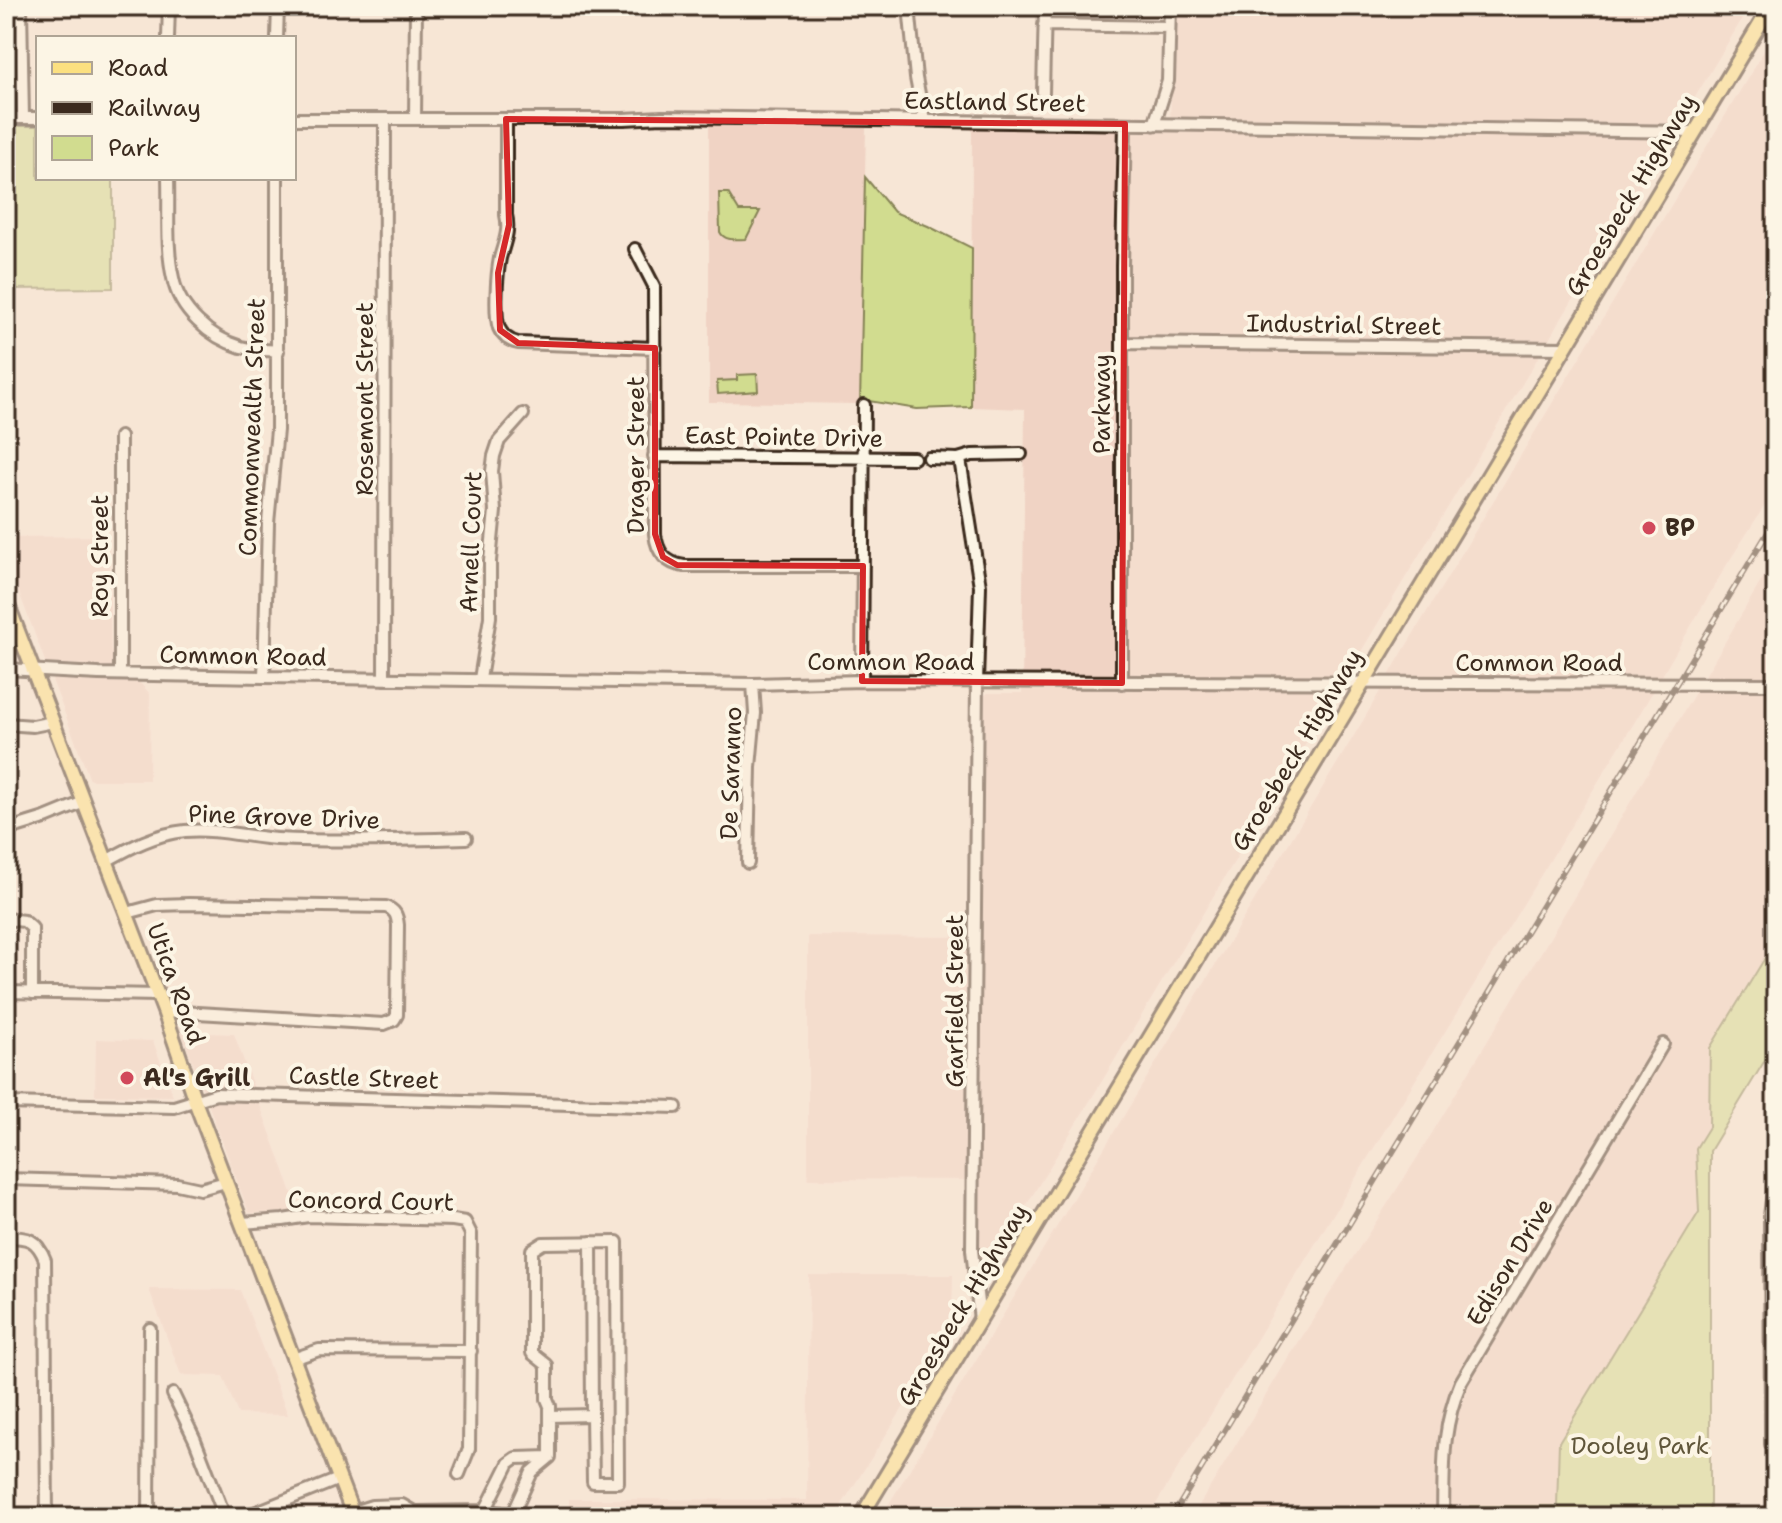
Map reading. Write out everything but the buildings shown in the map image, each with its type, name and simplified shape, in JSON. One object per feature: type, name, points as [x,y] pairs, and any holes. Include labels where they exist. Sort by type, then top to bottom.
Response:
[{"type":"main road","name":"Groesbeck Highway","points":[[861,1517],[1771,6]]},
{"type":"main road","name":"Utica Road","points":[[6,600],[354,1515]]},
{"type":"street","points":[[21,6],[23,118]]},
{"type":"street","points":[[168,36],[169,6]]},
{"type":"street","points":[[277,36],[278,6]]},
{"type":"street","points":[[415,119],[416,6]]},
{"type":"street","points":[[909,6],[916,78],[924,120]]},
{"type":"street","points":[[1043,93],[1045,6]]},
{"type":"street","points":[[1154,125],[1168,81],[1170,6]]},
{"type":"street","points":[[1044,25],[1169,27]]},
{"type":"street","name":"Eastland Street","points":[[296,119],[662,117],[1695,132]]},
{"type":"street","points":[[6,118],[36,118]]},
{"type":"street","name":"Rosemont Street","points":[[384,679],[385,119]]},
{"type":"street","points":[[506,119],[506,215],[509,225],[498,273],[497,319],[500,330],[506,338],[518,343],[655,348]]},
{"type":"street","name":"Parkway","points":[[1122,683],[1125,124]]},
{"type":"street","points":[[168,180],[172,272],[186,307],[200,323],[227,341],[254,349],[278,351]]},
{"type":"street","name":"Commonwealth Street","points":[[264,677],[268,523],[277,430],[277,180]]},
{"type":"street","name":"Drager Street","points":[[635,249],[654,286],[656,544],[663,557],[684,566],[863,566]]},
{"type":"street","name":"Industrial Street","points":[[1123,343],[1565,348]]},
{"type":"street","points":[[862,681],[864,405]]},
{"type":"street","name":"Arnell Court","points":[[480,679],[490,617],[490,561],[495,511],[492,471],[499,441],[523,414]]},
{"type":"street","name":"Roy Street","points":[[120,437],[120,674]]},
{"type":"street","points":[[929,458],[1021,454]]},
{"type":"street","name":"East Pointe Drive","points":[[654,456],[914,458]]},
{"type":"street","name":"Garfield Street","points":[[960,459],[980,586],[972,1250],[980,1320]]},
{"type":"street","name":"Common Road","points":[[6,669],[264,677],[753,684],[862,681],[1776,684]]},
{"type":"street","name":"De Saranno","points":[[748,863],[750,767],[755,713],[753,684]]},
{"type":"street","points":[[6,724],[33,726],[53,722]]},
{"type":"street","points":[[6,830],[84,802]]},
{"type":"street","name":"Pine Grove Drive","points":[[106,861],[143,842],[198,830],[277,839],[370,841],[466,838]]},
{"type":"street","points":[[127,913],[157,905],[189,904],[386,907],[397,915],[397,1015],[390,1023],[164,1011]]},
{"type":"street","points":[[6,919],[24,921],[32,928],[32,993]]},
{"type":"street","points":[[6,992],[158,995]]},
{"type":"street","name":"Edison Drive","points":[[1443,1517],[1446,1427],[1461,1382],[1663,1044]]},
{"type":"street","name":"Castle Street","points":[[6,1103],[174,1107],[216,1094],[676,1107]]},
{"type":"street","points":[[1774,1445],[1770,1216],[1776,1167]]},
{"type":"street","points":[[6,1179],[177,1184],[195,1190],[226,1182]]},
{"type":"street","name":"Concord Court","points":[[242,1223],[308,1216],[465,1222],[471,1234],[469,1449],[459,1474]]},
{"type":"street","points":[[6,1237],[32,1241],[45,1260],[47,1517]]},
{"type":"street","points":[[550,1457],[547,1365],[532,1353],[532,1250],[543,1243],[591,1242],[617,1242],[618,1482],[593,1482],[591,1242]]},
{"type":"street","points":[[149,1517],[150,1329]]},
{"type":"street","points":[[293,1359],[319,1350],[471,1351]]},
{"type":"street","points":[[173,1394],[225,1517]]},
{"type":"street","points":[[550,1416],[592,1415]]},
{"type":"street","points":[[485,1511],[509,1463],[516,1458],[550,1457]]},
{"type":"street","points":[[354,1515],[372,1506],[402,1505],[410,1514],[485,1511],[513,1514],[532,1472],[550,1457]]},
{"type":"street","points":[[244,1517],[339,1479]]},
{"type":"highlighted area","points":[[506,119],[1125,124],[1122,683],[862,681],[863,566],[677,565],[663,557],[655,534],[655,348],[518,343],[500,330],[498,273],[509,225]]},
{"type":"shaded area","points":[[1173,6],[1750,6],[1096,1091],[996,1255],[989,1259],[979,1252],[978,1180],[808,1179],[808,936],[979,937],[981,698],[988,693],[1022,693],[1025,409],[971,407],[972,129],[1170,131]]},
{"type":"shaded area","points":[[1776,31],[1776,488],[1148,1517],[881,1517],[1364,719]]},
{"type":"shaded area","points":[[709,125],[866,128],[860,404],[709,402]]},
{"type":"shaded area","points":[[108,536],[111,651],[150,694],[149,780],[90,780],[6,558],[6,537]]},
{"type":"shaded area","points":[[1776,556],[1776,940],[1710,1048],[1709,1127],[1696,1148],[1699,1212],[1559,1441],[1557,1506],[1436,1506],[1436,1517],[1192,1517],[1289,1357],[1417,1158]]},
{"type":"shaded area","points":[[181,1032],[234,1034],[299,1212],[249,1213]]},
{"type":"shaded area","points":[[96,1039],[153,1041],[173,1096],[95,1095]]},
{"type":"shaded area","points":[[809,1275],[953,1275],[952,1318],[929,1367],[834,1517],[569,1517],[569,1499],[807,1500]]},
{"type":"shaded area","points":[[149,1289],[240,1290],[288,1415],[238,1414],[223,1376],[181,1375]]},
{"type":"shaded area","points":[[1710,1507],[1776,1508],[1776,1517],[1707,1517]]},
{"type":"green space","points":[[6,126],[36,126],[36,180],[113,180],[113,288],[6,289]]},
{"type":"green space","points":[[865,177],[894,212],[972,248],[971,407],[917,409],[869,401],[860,404]]},
{"type":"green space","points":[[719,193],[728,193],[739,211],[760,211],[746,239],[728,239],[720,232]]},
{"type":"green space","points":[[757,374],[758,391],[718,394],[717,381],[737,380],[737,375]]},
{"type":"green space","name":"Dooley Park","points":[[1776,940],[1776,1042],[1710,1151],[1710,1507],[1707,1517],[1471,1517],[1471,1506],[1557,1506],[1559,1442],[1699,1212],[1696,1148],[1709,1127],[1710,1048]]},
{"type":"railway","points":[[1172,1517],[1776,519]]},
{"type":"place","name":"BP","points":[[1649,528]]},
{"type":"place","name":"Al's Grill","points":[[127,1078]]}]
